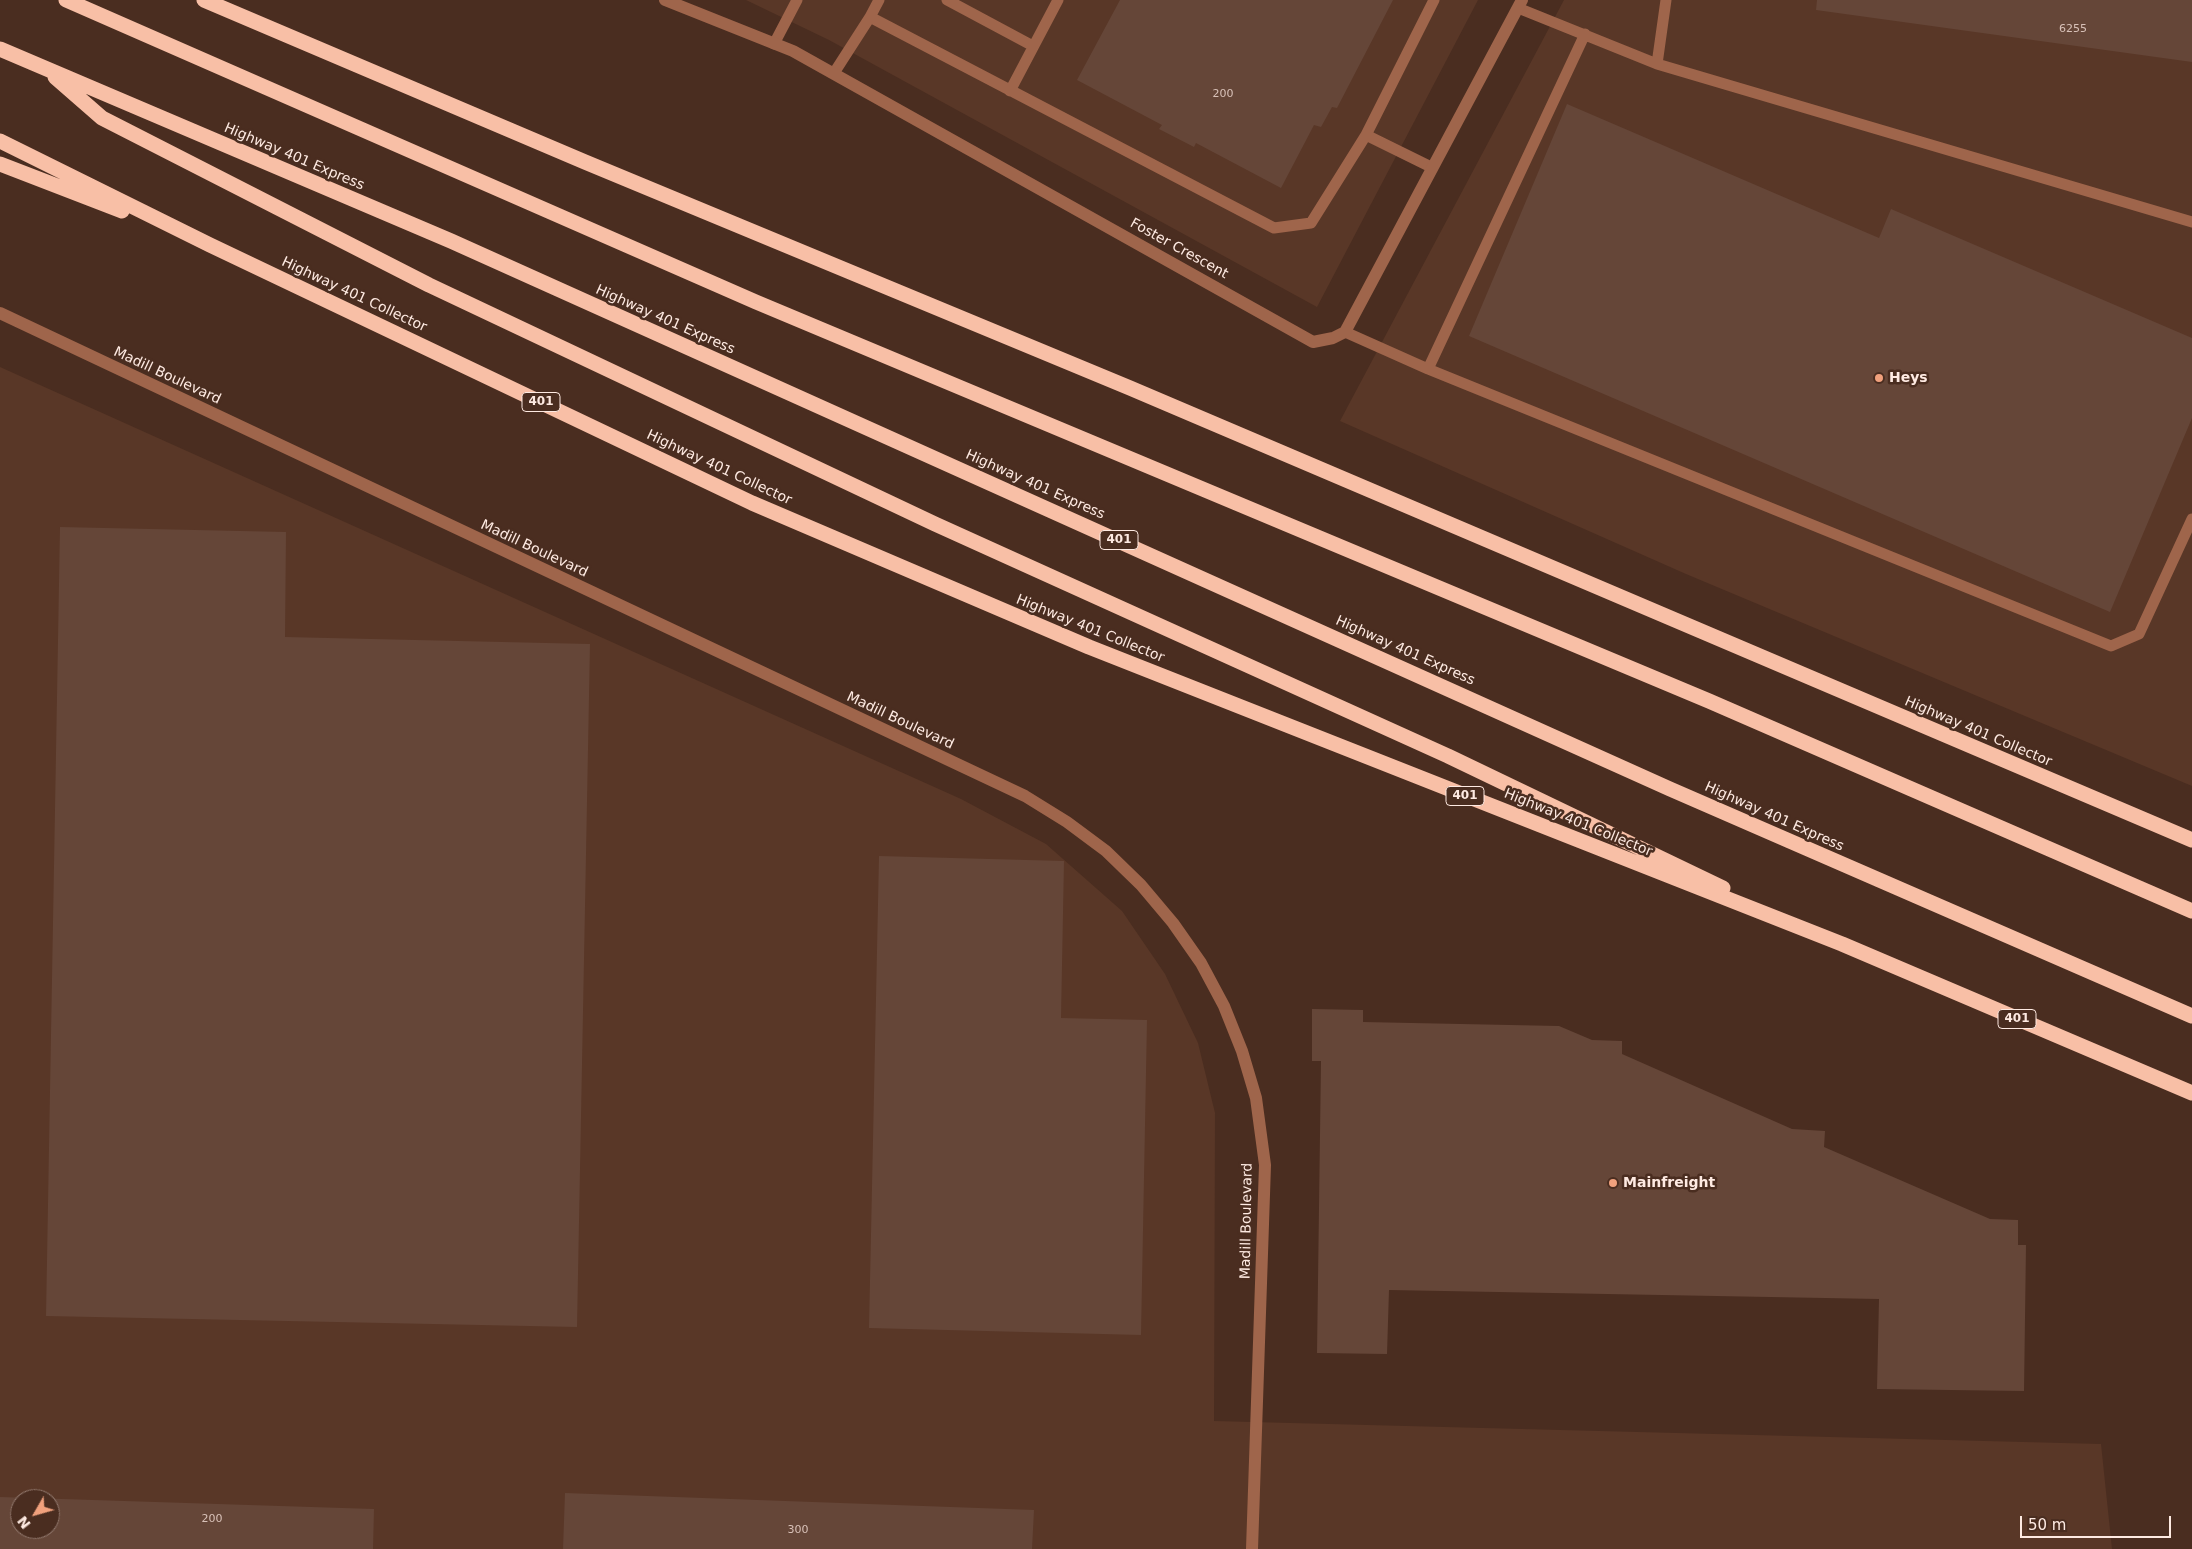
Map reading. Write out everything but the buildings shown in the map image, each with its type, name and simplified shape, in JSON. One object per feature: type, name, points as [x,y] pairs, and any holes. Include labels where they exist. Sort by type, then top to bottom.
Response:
[{"type":"highway","points":[[66,0],[756,302],[1709,701],[2192,911]]},
{"type":"highway","name":"Highway 401 Collector","points":[[204,0],[576,158],[1130,388],[2192,840]]},
{"type":"highway","name":"Highway 401 Express","points":[[0,49],[451,241],[1670,789],[2192,1016]]},
{"type":"highway","points":[[44,68],[102,118],[429,285],[935,524],[1448,756],[1842,944]]},
{"type":"highway","name":"Highway 401 Collector","points":[[0,141],[210,245],[780,515],[1098,651],[1842,944],[2192,1093]]},
{"type":"highway","points":[[0,164],[210,245]]},
{"type":"street","name":"Foster Crescent","points":[[666,0],[774,44],[834,73],[1313,342],[1334,338],[1345,332]]},
{"type":"street","points":[[1345,332],[1520,4]]},
{"type":"street","name":"Madill Boulevard","points":[[0,313],[1025,796],[1067,822],[1106,851],[1141,885],[1173,923],[1201,963],[1215,989],[1242,1051],[1256,1098],[1265,1165],[1252,1549]]},
{"type":"lane","points":[[774,44],[797,0]]},
{"type":"lane","points":[[834,73],[879,0]]},
{"type":"lane","points":[[946,0],[1033,46]]},
{"type":"lane","points":[[1010,91],[1058,0]]},
{"type":"lane","points":[[870,17],[1274,228],[1311,223],[1366,135],[1434,0]]},
{"type":"lane","points":[[1657,64],[1666,0]]},
{"type":"lane","points":[[1520,4],[1657,64],[2192,222]]},
{"type":"lane","points":[[1428,369],[1585,34]]},
{"type":"lane","points":[[1366,135],[1431,168]]},
{"type":"lane","points":[[1345,332],[1428,369],[2111,646],[2139,634],[2192,519]]},
{"type":"shaded area","points":[[746,0],[1478,0],[1317,307],[829,40]]},
{"type":"shaded area","points":[[1564,0],[2192,0],[2192,786],[1686,574],[1340,421]]},
{"type":"shaded area","points":[[0,367],[961,799],[1046,844],[1122,911],[1165,974],[1198,1043],[1215,1113],[1214,1421],[2101,1444],[2112,1549],[0,1549]]},
{"type":"place","name":"Heys","points":[[1879,378]]},
{"type":"place","name":"Mainfreight","points":[[1613,1183]]}]
